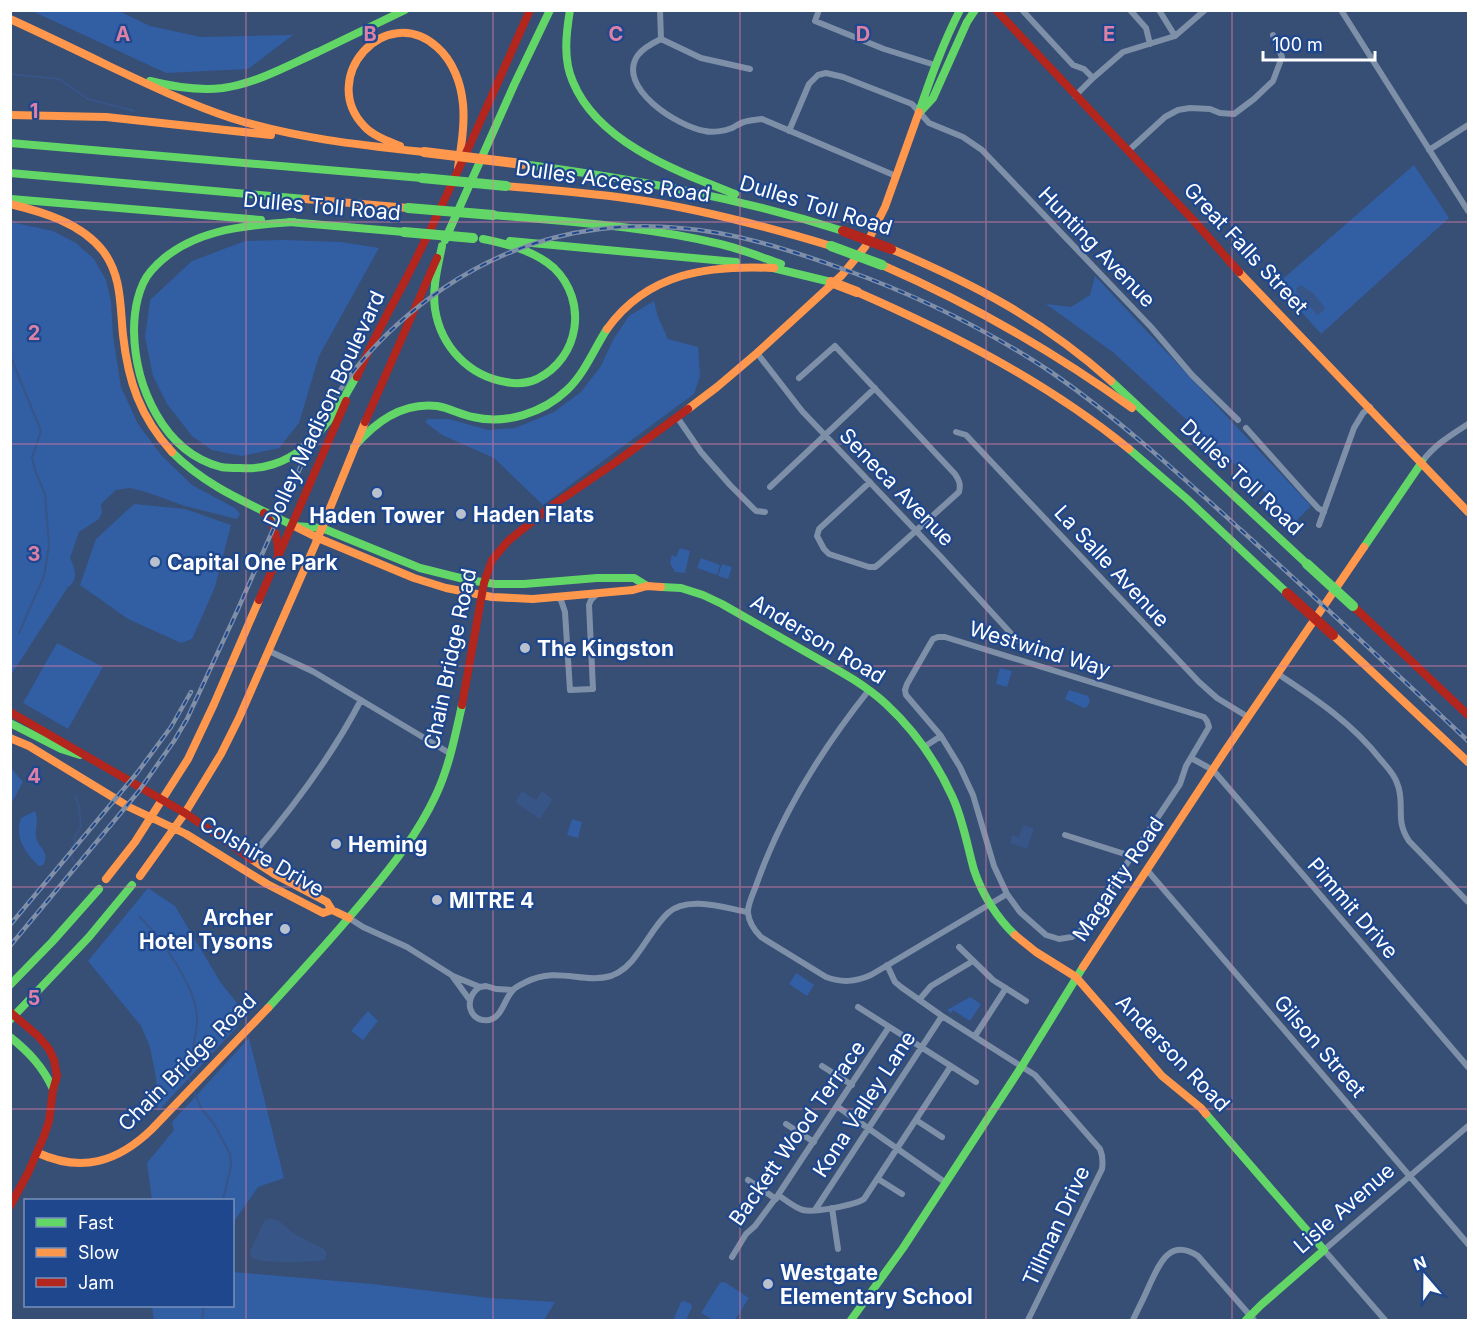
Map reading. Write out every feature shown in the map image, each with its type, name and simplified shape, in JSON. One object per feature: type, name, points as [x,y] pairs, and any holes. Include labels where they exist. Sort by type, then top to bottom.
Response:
[{"type":"main road","points":[[114,68],[146,80],[183,88],[210,89],[237,86],[270,74],[405,10]]},
{"type":"main road","name":"Dolley Madison Boulevard","points":[[106,879],[151,818],[188,759],[369,348],[410,271],[530,10]]},
{"type":"main road","name":"Dolley Madison Boulevard","points":[[140,876],[184,813],[221,754],[239,718],[320,533],[397,346],[550,10]]},
{"type":"main road","points":[[570,10],[566,55],[571,77],[584,102],[606,127],[659,161],[783,212]]},
{"type":"main road","name":"Chain Bridge Road","points":[[38,1153],[67,1164],[88,1164],[126,1152],[134,1146],[166,1116],[268,1008],[386,873],[410,841],[432,803],[451,754],[481,595],[492,560],[508,541],[553,505],[616,462],[723,382],[854,262],[865,247],[880,218],[935,65],[960,10]]},
{"type":"main road","name":"Chain Bridge Road","points":[[919,113],[933,98],[967,22],[975,10]]},
{"type":"main road","name":"Great Falls Street","points":[[996,10],[1226,258],[1468,512]]},
{"type":"main road","name":"Dulles Toll Road","points":[[10,19],[167,94],[261,127],[325,141],[575,171],[724,197],[843,231],[941,271],[1029,318],[1109,379],[1468,715]]},
{"type":"main road","points":[[421,152],[389,141],[370,130],[357,116],[349,97],[350,76],[357,58],[370,44],[387,35],[407,33],[426,38],[442,51],[455,70],[463,110],[458,168]]},
{"type":"main road","points":[[10,115],[106,117],[325,141]]},
{"type":"main road","name":"Dulles Access Road","points":[[10,143],[615,196],[667,204],[745,221],[831,246],[953,296],[1040,346],[1124,402],[1186,452]]},
{"type":"main road","name":"Dulles Access Road","points":[[10,173],[637,229],[712,242],[749,252],[857,292],[908,314],[1003,363],[1126,447],[1333,635],[1468,762]]},
{"type":"main road","name":"Dulles Toll Road","points":[[10,199],[708,258],[804,273]]},
{"type":"main road","points":[[10,204],[35,210],[65,222],[84,233],[100,247],[118,282],[125,355],[139,404],[169,449],[186,466],[205,479],[292,525],[320,533]]},
{"type":"main road","points":[[294,222],[243,227],[208,235],[171,253],[152,271],[138,298],[134,329],[136,361],[146,392],[162,423],[178,442],[193,454],[210,463],[225,467],[257,468],[283,461],[304,447],[330,420],[360,371]]},
{"type":"main road","points":[[442,246],[433,300],[439,328],[454,353],[473,370],[498,382],[510,384],[535,380],[551,371],[567,353],[576,328],[577,314],[574,300],[560,275],[546,262],[518,249],[478,239]]},
{"type":"main road","points":[[354,447],[378,423],[410,408],[436,406],[472,417],[489,419],[506,418],[541,408],[557,399],[575,382],[612,322],[621,311],[646,291],[677,275],[692,271],[723,267],[774,268]]},
{"type":"main road","name":"Magarity Road","points":[[851,1320],[903,1248],[1023,1066],[1076,977],[1248,717],[1422,462]]},
{"type":"main road","points":[[257,507],[274,526],[278,540],[278,557]]},
{"type":"main road","name":"Anderson Road","points":[[320,533],[376,549],[442,575],[484,583],[524,584],[634,578],[647,586]]},
{"type":"main road","name":"Anderson Road","points":[[320,533],[414,578],[446,588],[481,595],[518,599],[633,590],[647,586],[681,588],[709,597],[869,690],[900,718],[924,747],[941,775],[959,815],[975,872],[990,903],[1010,930],[1036,952],[1076,977],[1162,1076],[1201,1108],[1324,1250]]},
{"type":"main road","points":[[10,712],[86,756]]},
{"type":"main road","points":[[10,723],[24,728],[59,749],[86,756]]},
{"type":"main road","name":"Colshire Drive","points":[[10,738],[29,746],[129,807],[174,828],[267,884],[323,913],[332,910]]},
{"type":"main road","name":"Colshire Drive","points":[[86,756],[184,813],[281,878],[327,902],[332,910],[349,918]]},
{"type":"main road","points":[[10,1206],[38,1153],[49,1121],[57,1076],[50,1049],[39,1036],[12,1015],[89,937],[132,885]]},
{"type":"main road","points":[[10,985],[99,889]]},
{"type":"main road","points":[[10,1037],[38,1060],[53,1090]]},
{"type":"main road","name":"Lisle Avenue","points":[[1250,1319],[1324,1250]]},
{"type":"street","points":[[660,10],[661,39]]},
{"type":"street","points":[[819,10],[815,21],[884,49],[935,65]]},
{"type":"street","points":[[1130,10],[1146,28],[1150,44]]},
{"type":"street","points":[[1159,10],[1175,36]]},
{"type":"street","points":[[1075,96],[1123,52],[1175,36],[1205,10]]},
{"type":"street","points":[[1341,10],[1468,211]]},
{"type":"street","points":[[1023,11],[1073,64],[1084,69],[1093,78]]},
{"type":"street","points":[[1128,151],[1165,117],[1178,110],[1210,109],[1220,113],[1234,114],[1254,99],[1273,81],[1282,57],[1274,35]]},
{"type":"street","points":[[661,39],[701,58],[750,69]]},
{"type":"street","points":[[661,39],[637,56],[634,68],[635,83],[655,106],[678,121],[691,128],[707,132],[729,129],[743,122],[762,119],[896,176]]},
{"type":"street","name":"Hunting Avenue","points":[[789,131],[809,84],[818,75],[826,73],[843,77],[912,104],[929,123],[963,137],[982,150],[1151,327],[1192,375],[1238,420]]},
{"type":"street","points":[[1429,150],[1468,125]]},
{"type":"street","points":[[799,378],[835,346],[958,479],[960,486],[958,492],[879,564],[869,567],[829,554],[817,536],[819,529],[870,482]]},
{"type":"street","name":"Seneca Avenue","points":[[757,353],[795,402],[1017,640]]},
{"type":"street","points":[[770,487],[875,388]]},
{"type":"street","points":[[1319,525],[1354,428],[1363,413],[1370,407]]},
{"type":"street","points":[[677,417],[701,452],[724,479],[756,511],[765,512]]},
{"type":"street","points":[[1422,462],[1435,447],[1468,424]]},
{"type":"street","points":[[1246,428],[1324,512]]},
{"type":"street","name":"La Salle Avenue","points":[[956,432],[966,435],[1199,682],[1217,698],[1248,717]]},
{"type":"street","points":[[555,597],[561,600],[566,612],[570,690],[593,689],[589,605],[598,592]]},
{"type":"street","name":"Westwind Way","points":[[945,637],[1204,717],[1209,727],[1191,758],[1180,784],[1083,929],[1072,937],[1059,939],[1046,935],[1020,912],[1007,894],[994,866],[973,795],[960,767],[941,736],[909,700],[905,690],[933,639],[945,637]]},
{"type":"street","points":[[269,651],[314,672],[451,754]]},
{"type":"street","points":[[1278,674],[1338,716],[1354,729],[1377,754],[1398,784],[1401,803],[1400,818],[1404,834],[1468,902]]},
{"type":"street","points":[[869,690],[831,741],[795,798],[765,860],[747,912],[751,924],[761,937],[826,977],[835,981],[853,981],[863,979],[1007,894]]},
{"type":"street","points":[[250,858],[279,825],[313,780],[361,700]]},
{"type":"street","points":[[924,747],[941,736]]},
{"type":"street","points":[[1191,758],[1213,770]]},
{"type":"street","name":"Pimmit Drive","points":[[1213,770],[1468,1067]]},
{"type":"street","points":[[1065,835],[1131,856]]},
{"type":"street","name":"Gilson Street","points":[[1147,870],[1468,1244]]},
{"type":"street","name":"Colshire Drive","points":[[453,976],[470,999],[472,1013],[481,1019],[491,1019],[499,1014],[513,990],[542,976],[603,978],[618,973],[634,959],[666,915],[675,907],[702,904],[747,912]]},
{"type":"street","name":"Colshire Drive","points":[[349,918],[406,947],[453,976],[480,987],[513,990]]},
{"type":"street","points":[[959,947],[993,980],[1026,1001]]},
{"type":"street","points":[[919,1000],[931,986],[973,961]]},
{"type":"street","name":"Tillman Drive","points":[[887,965],[895,982],[901,987],[1035,1075],[1100,1149],[1103,1163],[1097,1180],[1028,1320]]},
{"type":"street","points":[[470,999],[480,987]]},
{"type":"street","points":[[975,1036],[1006,988]]},
{"type":"street","points":[[496,989],[502,996],[503,1005]]},
{"type":"street","points":[[858,1007],[976,1082]]},
{"type":"street","name":"Kona Valley Lane","points":[[814,1210],[942,1016]]},
{"type":"street","name":"Backett Wood Terrace","points":[[732,1257],[746,1234],[777,1197],[889,1027]]},
{"type":"street","points":[[822,1066],[852,1085]]},
{"type":"street","points":[[748,1180],[801,1210],[832,1208],[859,1202],[864,1199],[878,1179],[951,1066]]},
{"type":"street","points":[[838,1107],[945,1183]]},
{"type":"street","points":[[916,1120],[942,1137]]},
{"type":"street","points":[[786,1124],[814,1142]]},
{"type":"street","name":"Lisle Avenue","points":[[1324,1250],[1468,1126]]},
{"type":"street","points":[[878,1179],[902,1194]]},
{"type":"street","points":[[832,1208],[838,1249]]},
{"type":"street","points":[[1133,1320],[1162,1260],[1172,1252],[1179,1250],[1186,1250],[1198,1256],[1250,1319]]},
{"type":"street","name":"Anderson Road","points":[[1324,1250],[1385,1320]]},
{"type":"shaded area","points":[[32,11],[119,11],[150,26],[201,37],[293,35],[248,69],[166,73]]},
{"type":"shaded area","points":[[1414,165],[1449,218],[1321,334],[1277,284]]},
{"type":"shaded area","points":[[11,222],[53,231],[76,243],[94,259],[106,280],[111,301],[113,336],[121,387],[138,424],[162,456],[192,485],[235,508],[240,514],[237,519],[185,506],[130,488],[116,490],[101,504],[102,513],[99,519],[79,532],[70,558],[74,570],[74,581],[11,675]]},
{"type":"shaded area","points":[[245,241],[341,242],[379,248],[319,356],[299,423],[279,448],[242,456],[212,450],[192,436],[167,404],[153,376],[145,337],[150,300],[192,261]]},
{"type":"shaded area","points":[[1095,276],[1311,506],[1296,521],[1114,353],[1046,304],[1071,307],[1090,295]]},
{"type":"shaded area","points":[[1301,285],[1313,293],[1325,308],[1322,312],[1317,315],[1297,292],[1296,289]]},
{"type":"shaded area","points":[[654,301],[668,339],[698,347],[700,376],[694,394],[543,505],[494,458],[442,435],[425,422],[428,419],[449,419],[488,430],[515,428],[554,412],[581,392],[601,366],[613,340],[629,316]]},
{"type":"shaded area","name":"Capital One Park","points":[[134,504],[185,509],[231,525],[215,587],[192,639],[181,643],[128,619],[80,585],[96,539]]},
{"type":"shaded area","points":[[680,548],[690,551],[685,573],[675,572],[670,563],[672,555],[676,557]]},
{"type":"shaded area","points":[[701,558],[720,565],[717,575],[697,568]]},
{"type":"shaded area","points":[[722,564],[732,567],[728,579],[718,576]]},
{"type":"shaded area","points":[[57,643],[103,667],[68,729],[23,703]]},
{"type":"shaded area","points":[[1000,668],[1012,671],[1007,687],[996,684]]},
{"type":"shaded area","points":[[1069,690],[1088,696],[1090,701],[1087,707],[1084,708],[1065,699]]},
{"type":"shaded area","points":[[11,768],[23,782],[11,804]]},
{"type":"shaded area","points":[[522,791],[536,800],[542,791],[553,799],[540,819],[515,802]]},
{"type":"shaded area","points":[[35,811],[36,837],[46,857],[43,865],[39,866],[25,850],[19,832],[21,818]]},
{"type":"shaded area","points":[[572,819],[582,822],[578,838],[567,835]]},
{"type":"shaded area","points":[[1023,825],[1034,828],[1027,849],[1010,843],[1012,835],[1019,837]]},
{"type":"shaded area","points":[[148,888],[175,906],[221,983],[241,1008],[238,1026],[158,1111],[156,1078],[150,1047],[141,1026],[88,961]]},
{"type":"shaded area","points":[[796,973],[814,985],[807,996],[789,984]]},
{"type":"shaded area","points":[[970,997],[981,1004],[970,1021],[953,1010],[951,1013],[947,1010]]},
{"type":"shaded area","points":[[368,1011],[378,1021],[363,1040],[351,1031]]},
{"type":"shaded area","points":[[249,1038],[284,1178],[258,1187],[234,1222],[234,1199],[152,1199],[147,1163],[174,1130],[172,1122]]},
{"type":"shaded area","points":[[270,1218],[279,1221],[296,1235],[324,1249],[327,1253],[325,1260],[278,1262],[260,1261],[253,1258],[250,1252],[264,1221]]},
{"type":"shaded area","points":[[234,1272],[372,1284],[490,1298],[555,1302],[544,1320],[154,1320],[152,1307],[234,1307]]},
{"type":"shaded area","points":[[722,1282],[749,1298],[735,1320],[713,1320],[701,1313]]},
{"type":"shaded area","points":[[684,1301],[692,1307],[686,1320],[676,1320],[674,1318],[681,1302]]},
{"type":"waterway","points":[[10,74],[59,79],[88,99],[134,111]]},
{"type":"waterway","points":[[10,355],[41,431],[32,457],[45,494],[49,546],[44,576],[19,633]]},
{"type":"waterway","points":[[74,862],[70,851],[81,827],[75,795]]},
{"type":"waterway","points":[[139,916],[176,963],[195,1005],[197,1021],[193,1049],[194,1061],[188,1076],[191,1083]]},
{"type":"waterway","points":[[193,1089],[201,1108],[214,1124],[230,1154],[231,1166],[223,1199]]},
{"type":"waterway","points":[[202,1320],[204,1307]]},
{"type":"railway","points":[[10,946],[139,791],[174,741],[187,719],[238,609],[315,434],[334,400],[356,368],[397,325],[420,305],[470,272],[524,247],[568,234],[600,229],[647,226],[679,228],[721,233],[762,243],[823,262],[897,290],[1001,341],[1076,390],[1195,488],[1468,741]]},
{"type":"railway","points":[[10,925],[137,773],[171,727],[191,692]]},
{"type":"traffic: fast","points":[[150,81],[195,89],[236,86],[283,68],[405,10]]},
{"type":"traffic: fast","points":[[445,240],[550,10]]},
{"type":"traffic: fast","points":[[570,10],[566,47],[570,74],[585,103],[601,122],[642,153],[735,194]]},
{"type":"traffic: fast","points":[[919,112],[960,10]]},
{"type":"traffic: fast","points":[[921,111],[933,98],[967,22],[975,10]]},
{"type":"traffic: fast","points":[[10,143],[422,178]]},
{"type":"traffic: fast","points":[[522,164],[684,190],[763,208],[843,231]]},
{"type":"traffic: fast","points":[[10,173],[305,199]]},
{"type":"traffic: fast","points":[[422,178],[506,186]]},
{"type":"traffic: fast","points":[[11,199],[261,220]]},
{"type":"traffic: fast","points":[[408,208],[493,215]]},
{"type":"traffic: fast","points":[[493,215],[607,225],[664,233],[728,246],[781,264]]},
{"type":"traffic: fast","points":[[289,222],[404,232]]},
{"type":"traffic: fast","points":[[294,222],[236,228],[198,238],[165,257],[151,271],[140,291],[134,323],[136,352],[147,394],[168,432],[183,447],[201,459],[221,467],[257,468],[289,458],[312,440],[335,412],[359,371]]},
{"type":"traffic: fast","points":[[404,232],[473,238]]},
{"type":"traffic: fast","points":[[442,246],[434,301],[438,323],[450,347],[469,366],[493,379],[514,383],[537,379],[551,370],[563,357],[570,343],[575,312],[572,296],[565,281],[547,262],[521,249],[483,239]]},
{"type":"traffic: fast","points":[[510,241],[736,262]]},
{"type":"traffic: fast","points":[[831,246],[882,265]]},
{"type":"traffic: fast","points":[[769,267],[831,282]]},
{"type":"traffic: fast","points":[[354,447],[381,422],[413,407],[437,406],[485,419],[510,418],[535,411],[567,390],[584,369],[607,329]]},
{"type":"traffic: fast","points":[[1111,381],[1307,564]]},
{"type":"traffic: fast","points":[[1129,449],[1187,499],[1287,593]]},
{"type":"traffic: fast","points":[[172,452],[213,485],[292,525]]},
{"type":"traffic: fast","points":[[1364,547],[1422,462]]},
{"type":"traffic: fast","points":[[294,526],[322,528],[420,568],[468,580],[495,584],[524,584],[597,578],[634,578],[647,586]]},
{"type":"traffic: fast","points":[[1307,564],[1353,606]]},
{"type":"traffic: fast","points":[[661,587],[681,588],[722,604],[851,678],[878,697],[896,714],[923,746],[939,770],[959,814],[981,888],[996,913],[1015,935]]},
{"type":"traffic: fast","points":[[268,1008],[356,910],[413,836],[435,797],[444,775],[462,705]]},
{"type":"traffic: fast","points":[[10,723],[61,749],[80,755]]},
{"type":"traffic: fast","points":[[10,1020],[89,937],[132,885]]},
{"type":"traffic: fast","points":[[10,985],[99,889]]},
{"type":"traffic: fast","points":[[851,1320],[903,1248],[1022,1066],[1083,967]]},
{"type":"traffic: fast","points":[[10,1037],[35,1060],[53,1089]]},
{"type":"traffic: fast","points":[[1206,1114],[1324,1250],[1246,1320]]},
{"type":"traffic: slow","points":[[10,19],[154,87],[231,118],[303,136],[424,152]]},
{"type":"traffic: slow","points":[[400,146],[376,135],[364,126],[352,107],[349,87],[353,68],[364,51],[379,39],[397,33],[417,35],[437,47],[448,59],[455,73],[462,96],[463,112],[458,168]]},
{"type":"traffic: slow","points":[[688,409],[757,353],[842,275],[865,247],[885,207],[919,112]]},
{"type":"traffic: slow","points":[[10,115],[106,117],[271,135]]},
{"type":"traffic: slow","points":[[424,152],[522,164]]},
{"type":"traffic: slow","points":[[506,186],[606,195],[663,204],[736,220],[831,246]]},
{"type":"traffic: slow","points":[[305,199],[408,208]]},
{"type":"traffic: slow","points":[[10,204],[48,215],[73,226],[94,241],[103,251],[117,281],[125,352],[137,398],[161,439],[172,452]]},
{"type":"traffic: slow","points":[[891,249],[1007,305],[1060,340],[1111,381]]},
{"type":"traffic: slow","points":[[882,265],[948,296],[1011,330],[1072,367],[1132,408]]},
{"type":"traffic: slow","points":[[607,329],[623,310],[641,295],[682,276],[726,268],[774,268]]},
{"type":"traffic: slow","points":[[1239,272],[1468,512]]},
{"type":"traffic: slow","points":[[831,282],[857,292]]},
{"type":"traffic: slow","points":[[857,292],[999,361],[1066,403],[1129,449]]},
{"type":"traffic: slow","points":[[140,876],[185,813],[221,754],[239,718],[315,545],[365,422]]},
{"type":"traffic: slow","points":[[292,525],[318,538]]},
{"type":"traffic: slow","points":[[318,538],[414,578],[446,588],[492,597],[533,599],[633,590],[647,586],[661,587]]},
{"type":"traffic: slow","points":[[1083,967],[1225,751],[1364,547]]},
{"type":"traffic: slow","points":[[106,879],[135,842],[188,759],[259,600]]},
{"type":"traffic: slow","points":[[1333,635],[1468,762]]},
{"type":"traffic: slow","points":[[10,738],[29,746],[129,807],[186,834],[267,884],[323,913],[332,910],[349,918]]},
{"type":"traffic: slow","points":[[251,859],[327,902],[332,910]]},
{"type":"traffic: slow","points":[[1015,935],[1036,952],[1076,977],[1162,1076],[1206,1114]]},
{"type":"traffic: slow","points":[[38,1153],[54,1159],[84,1163],[99,1161],[126,1149],[152,1129],[268,1008]]},
{"type":"traffic: jam","points":[[357,377],[441,207],[530,10]]},
{"type":"traffic: jam","points":[[996,10],[1239,272]]},
{"type":"traffic: jam","points":[[843,231],[891,249]]},
{"type":"traffic: jam","points":[[365,422],[437,258]]},
{"type":"traffic: jam","points":[[259,600],[346,401]]},
{"type":"traffic: jam","points":[[462,705],[484,583],[492,560],[508,541],[553,505],[688,409]]},
{"type":"traffic: jam","points":[[264,513],[276,534],[278,557]]},
{"type":"traffic: jam","points":[[1287,593],[1333,635]]},
{"type":"traffic: jam","points":[[1353,606],[1468,715]]},
{"type":"traffic: jam","points":[[10,712],[185,813],[251,859]]},
{"type":"traffic: jam","points":[[10,1012],[38,1036],[49,1049],[57,1076],[44,1136],[10,1206]]},
{"type":"place","name":"Haden Tower","points":[[377,493]]},
{"type":"place","name":"Haden Flats","points":[[461,514]]},
{"type":"place","name":"Capital One Park","points":[[155,562]]},
{"type":"place","name":"The Kingston","points":[[525,648]]},
{"type":"place","name":"Heming","points":[[336,844]]},
{"type":"place","name":"MITRE 4","points":[[437,900]]},
{"type":"place","name":"Archer Hotel Tysons","points":[[285,929]]},
{"type":"place","name":"Westgate Elementary School","points":[[768,1284]]}]
